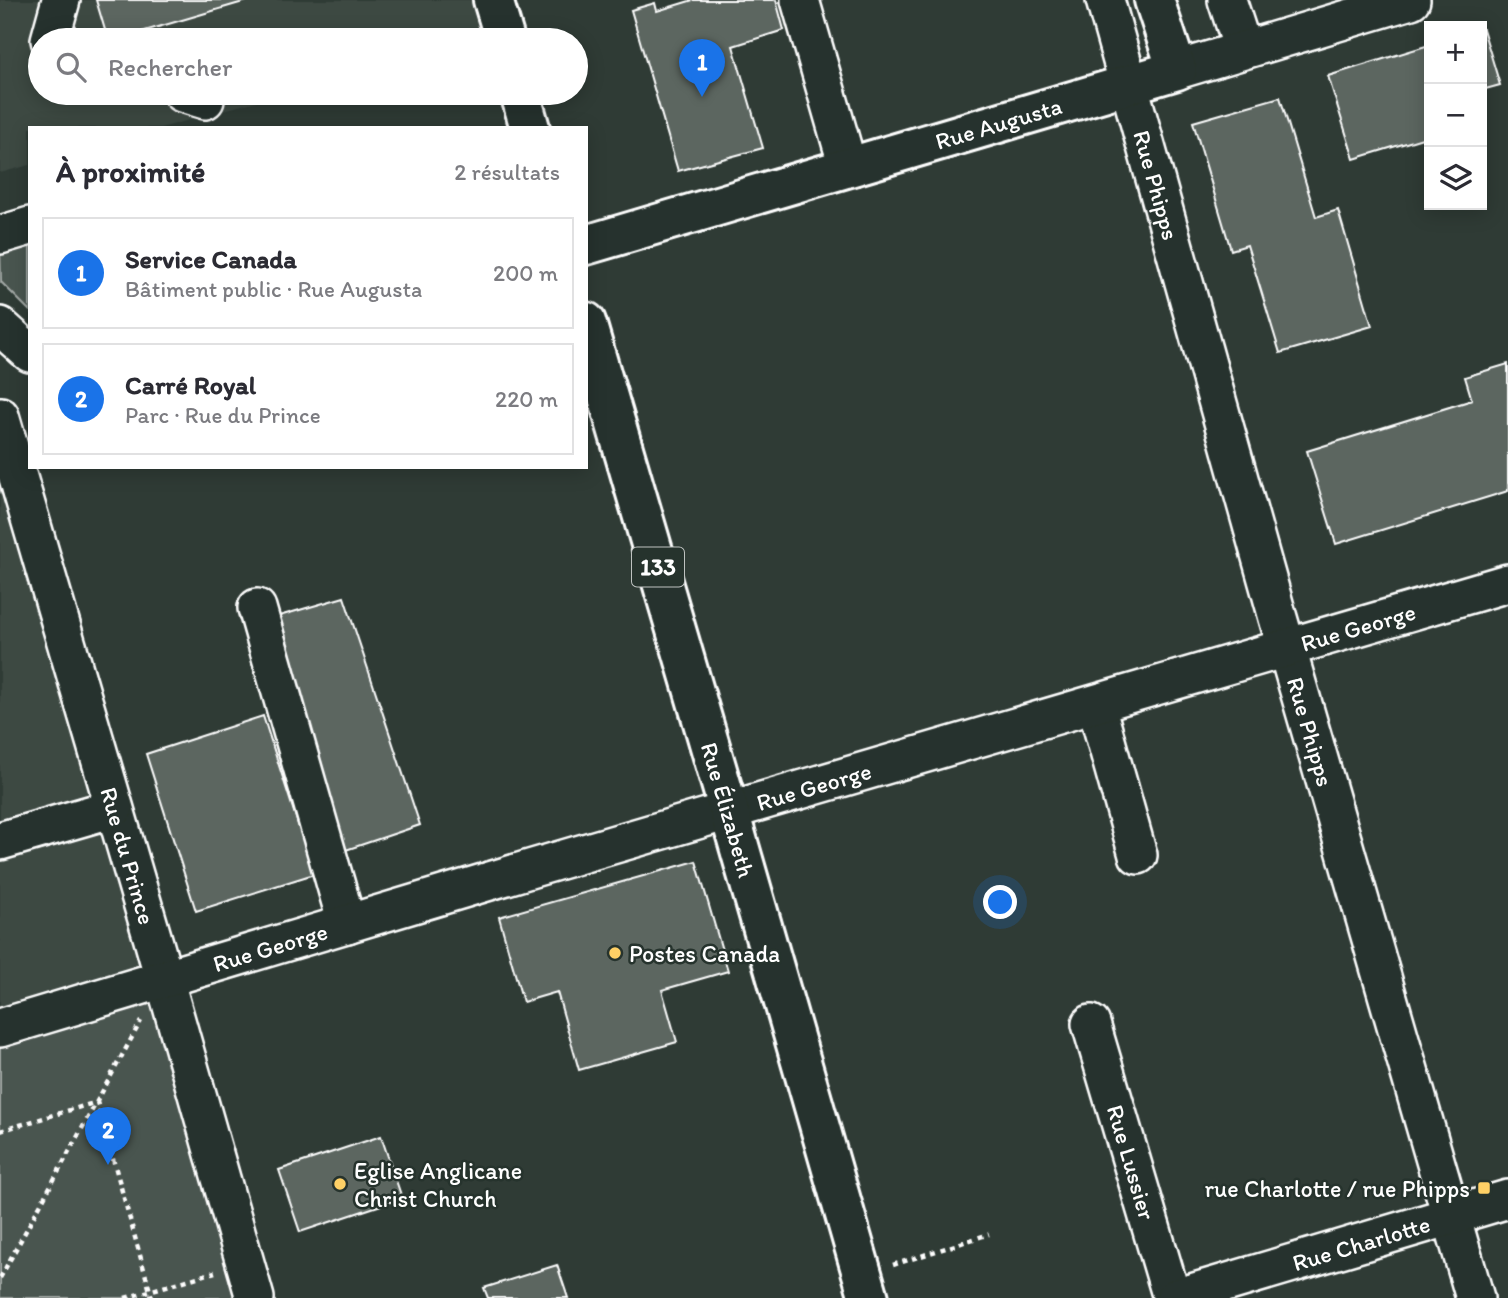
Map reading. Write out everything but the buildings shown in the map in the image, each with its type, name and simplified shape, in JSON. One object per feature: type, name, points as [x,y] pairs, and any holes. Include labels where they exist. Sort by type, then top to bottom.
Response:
[{"type":"main road","points":[[493,0],[501,28]]},
{"type":"main road","points":[[1154,0],[1177,70]]},
{"type":"main road","name":"Rue Augusta","points":[[588,244],[1177,70]]},
{"type":"main road","points":[[523,105],[529,126]]},
{"type":"main road","name":"Rue Élizabeth","points":[[588,330],[865,1287]]},
{"type":"street","points":[[53,28],[61,0]]},
{"type":"street","points":[[800,0],[848,167]]},
{"type":"street","name":"Rue Phipps","points":[[1105,0],[1287,648],[1475,1298]]},
{"type":"street","points":[[1227,0],[1243,49]]},
{"type":"street","name":"Rue Augusta","points":[[1177,70],[1411,0]]},
{"type":"street","points":[[0,235],[28,227]]},
{"type":"street","points":[[0,326],[28,351]]},
{"type":"street","points":[[0,418],[28,411]]},
{"type":"street","name":"Rue du Prince","points":[[0,418],[250,1281]]},
{"type":"street","name":"Rue George","points":[[0,1028],[1508,583]]},
{"type":"street","points":[[257,608],[347,924]]},
{"type":"street","points":[[1096,705],[1138,855]]},
{"type":"street","points":[[0,841],[114,808]]},
{"type":"street","name":"Rue Lussier","points":[[1091,1024],[1173,1298]]},
{"type":"street","name":"Rue Charlotte","points":[[1173,1298],[1508,1199]]},
{"type":"path","points":[[0,1278],[164,979]]},
{"type":"path","points":[[0,1131],[97,1102]]},
{"type":"path","points":[[97,1102],[152,1298]]},
{"type":"path","points":[[865,1287],[989,1234]]},
{"type":"path","points":[[125,1298],[149,1290],[250,1281]]},
{"type":"shaded area","points":[[0,0],[482,0],[490,28],[28,28],[28,105],[242,105],[168,126],[28,126],[28,166],[0,173]]},
{"type":"shaded area","points":[[28,238],[28,309],[1,282],[0,243]]},
{"type":"shaded area","points":[[0,393],[164,984],[0,1031]]},
{"type":"shaded area","points":[[164,984],[255,1298],[0,1298],[0,1033]]},
{"type":"place","name":"Service Canada","points":[[702,97]]},
{"type":"place","name":"Postes Canada","points":[[615,953]]},
{"type":"place","name":"Carré Royal","points":[[108,1165]]},
{"type":"place","name":"Eglise Anglicane Christ Church","points":[[340,1184]]},
{"type":"place","name":"rue Charlotte / rue Phipps","points":[[1484,1188]]}]
